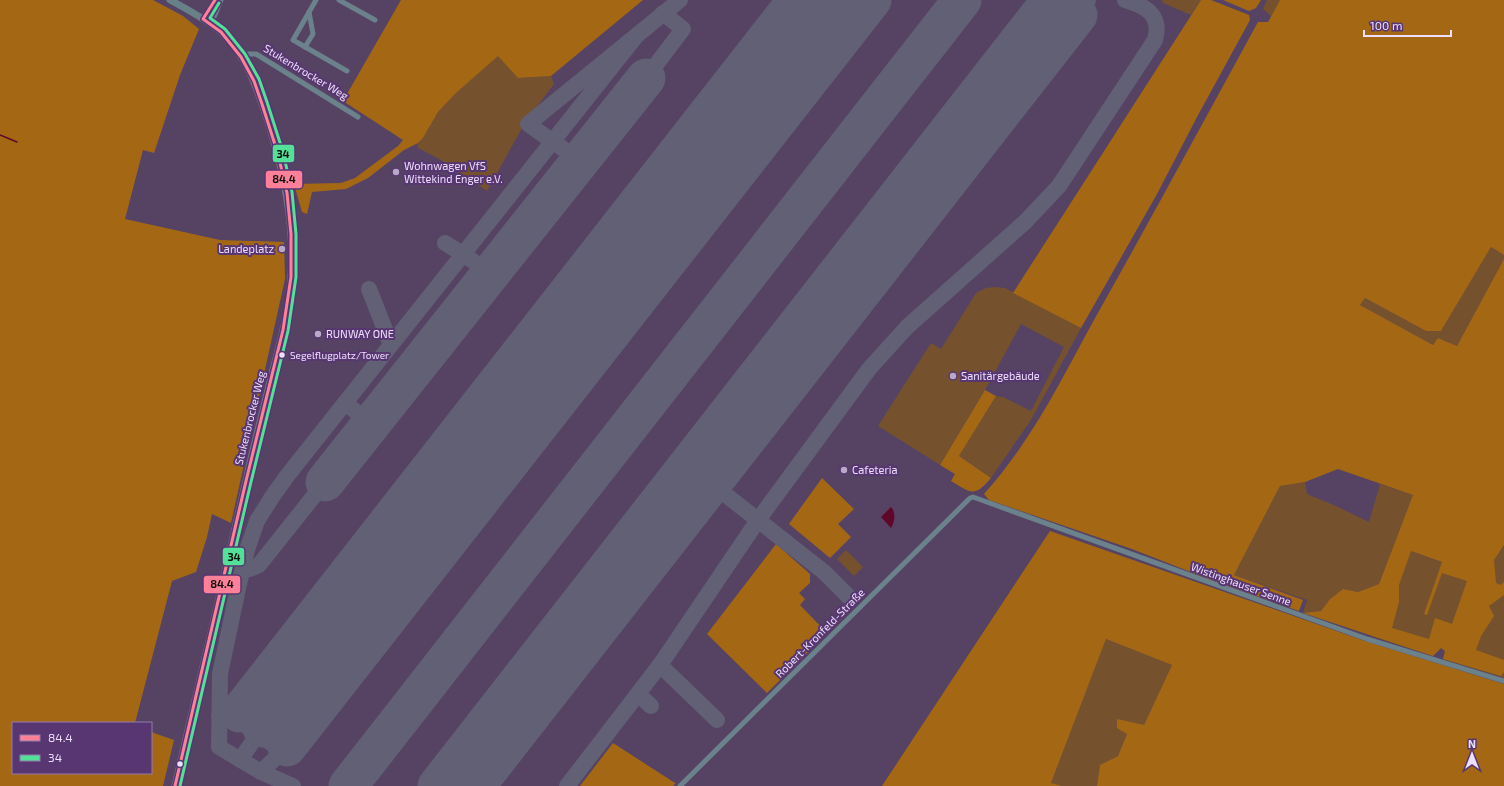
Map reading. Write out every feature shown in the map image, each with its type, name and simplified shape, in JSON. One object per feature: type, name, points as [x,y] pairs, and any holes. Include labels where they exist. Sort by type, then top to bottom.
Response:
[{"type":"street","name":"Stukenbrocker Weg","points":[[170,0],[206,21],[221,32],[241,58],[254,81],[278,154],[284,182],[291,234],[291,277],[283,330],[247,475],[175,786]]},
{"type":"street","points":[[206,21],[215,0]]},
{"type":"street","points":[[206,21],[214,17],[221,0]]},
{"type":"street","points":[[316,0],[293,40],[347,71]]},
{"type":"street","points":[[339,0],[375,20]]},
{"type":"street","points":[[304,47],[313,34],[309,12]]},
{"type":"street","name":"Stukenbrocker Weg","points":[[241,58],[248,54],[256,54],[358,117]]},
{"type":"street","name":"Wistinghauser Senne","points":[[974,497],[1361,637],[1504,681]]},
{"type":"street","name":"Robert-Kronfeld-Straße","points":[[681,786],[970,498],[974,497]]},
{"type":"shaded area","points":[[0,0],[153,0],[183,16],[199,29],[180,75],[154,153],[143,150],[125,219],[220,240],[284,242],[285,279],[231,523],[212,514],[207,537],[196,572],[172,581],[135,722],[12,722],[12,774],[152,774],[152,732],[174,740],[163,786],[0,786]]},
{"type":"shaded area","points":[[401,0],[643,0],[551,76],[518,78],[498,56],[456,93],[438,112],[423,138],[418,143],[404,150],[368,178],[346,189],[312,192],[307,214],[302,212],[294,184],[341,183],[355,178],[398,146],[403,140],[343,101]]},
{"type":"shaded area","points":[[1162,0],[1201,0],[1191,15],[1163,3]]},
{"type":"shaded area","points":[[1201,0],[1211,0],[1249,15],[1250,20],[1157,194],[1081,328],[1013,293]]},
{"type":"shaded area","points":[[1223,0],[1261,0],[1256,8],[1249,11]]},
{"type":"shaded area","points":[[1267,0],[1280,0],[1271,16],[1263,9]]},
{"type":"shaded area","points":[[1280,0],[1504,0],[1504,255],[1491,247],[1441,331],[1426,331],[1365,298],[1360,305],[1433,345],[1438,338],[1457,346],[1504,259],[1504,545],[1494,560],[1496,583],[1501,585],[1504,582],[1504,595],[1489,606],[1494,616],[1481,636],[1476,650],[1504,660],[1504,672],[1501,676],[1443,659],[1445,651],[1441,648],[1433,656],[1303,613],[1321,611],[1330,599],[1343,589],[1358,592],[1379,584],[1413,495],[1338,469],[1305,482],[1280,486],[1234,575],[1303,600],[1299,611],[1206,578],[1132,549],[989,500],[984,494],[1018,451],[1047,406],[1258,22],[1268,22]],"holes":[[[1411,551],[1442,562],[1424,614],[1427,615],[1442,573],[1467,581],[1452,624],[1435,618],[1429,639],[1392,628],[1399,602],[1399,585]]]},
{"type":"shaded area","points":[[498,55],[518,78],[551,76],[554,84],[526,121],[487,191],[441,160],[418,148],[418,143],[423,138],[438,112],[456,93]]},
{"type":"shaded area","points":[[1491,247],[1504,255],[1504,259],[1457,346],[1438,338],[1433,345],[1360,305],[1365,298],[1426,331],[1441,331]]},
{"type":"shaded area","points":[[986,288],[1005,288],[1081,328],[1031,420],[991,478],[959,456],[996,396],[1003,397],[1031,411],[1064,347],[1021,324],[985,390],[940,465],[878,426],[931,343],[941,349],[976,293]]},
{"type":"shaded area","points":[[985,390],[996,396],[959,456],[991,478],[980,489],[972,492],[951,481],[955,474],[940,465]]},
{"type":"shaded area","points":[[822,478],[854,509],[838,524],[851,537],[830,558],[789,524]]},
{"type":"shaded area","points":[[1305,482],[1307,494],[1369,522],[1380,484],[1413,495],[1379,584],[1358,592],[1343,589],[1330,599],[1321,611],[1303,613],[1307,600],[1234,575],[1280,486]]},
{"type":"shaded area","points":[[891,507],[894,512],[894,517],[891,528],[881,517]]},
{"type":"shaded area","points":[[1050,531],[1365,641],[1504,684],[1504,786],[1097,786],[1100,765],[1118,756],[1127,734],[1117,728],[1117,719],[1144,725],[1172,665],[1106,639],[1051,783],[1062,786],[882,786]]},
{"type":"shaded area","points":[[776,544],[810,574],[810,583],[799,593],[805,599],[800,605],[827,633],[767,693],[707,634]]},
{"type":"shaded area","points":[[1504,545],[1504,678],[1443,659],[1445,651],[1441,648],[1433,656],[1371,636],[1403,548],[1482,577]]},
{"type":"shaded area","points":[[846,550],[863,567],[854,576],[837,559]]},
{"type":"shaded area","points":[[1106,639],[1172,665],[1144,725],[1127,734],[1118,756],[1100,765],[1097,786],[1062,786],[1051,783]]},
{"type":"shaded area","points":[[613,743],[676,783],[673,786],[580,786]]},
{"type":"waterway","points":[[0,135],[17,142]]},
{"type":"taxiway","points":[[579,160],[528,124],[680,0]]},
{"type":"taxiway","points":[[1078,15],[1088,0]]},
{"type":"taxiway","points":[[567,786],[660,665],[758,520],[869,369],[907,327],[1025,222],[1059,186],[1155,40],[1157,31],[1154,18],[1140,5],[1125,0]]},
{"type":"taxiway","points":[[646,78],[683,29],[663,13]]},
{"type":"taxiway","points":[[293,786],[261,772],[219,747],[220,674],[247,550],[257,521],[287,476],[637,35]]},
{"type":"taxiway","points":[[753,57],[801,91]]},
{"type":"taxiway","points":[[916,172],[941,190]]},
{"type":"taxiway","points":[[445,243],[491,274]]},
{"type":"taxiway","points":[[369,289],[391,345]]},
{"type":"taxiway","points":[[345,403],[372,424]]},
{"type":"taxiway","points":[[243,569],[250,569],[259,565],[325,482]]},
{"type":"taxiway","points":[[712,484],[824,572],[849,597]]},
{"type":"taxiway","points":[[545,647],[570,666]]},
{"type":"taxiway","points":[[660,665],[717,720]]},
{"type":"taxiway","points":[[638,694],[651,706]]},
{"type":"taxiway","points":[[219,716],[235,718],[282,751]]},
{"type":"taxiway","points":[[240,760],[262,728]]},
{"type":"taxiway","points":[[261,772],[287,747]]},
{"type":"runway","points":[[239,713],[797,0]]},
{"type":"runway","points":[[262,728],[834,0]]},
{"type":"runway","points":[[287,747],[872,0]]},
{"type":"runway","points":[[348,786],[962,0]]},
{"type":"runway","points":[[437,786],[1051,0]]},
{"type":"runway","points":[[476,786],[1078,15]]},
{"type":"runway","points":[[325,482],[646,78]]},
{"type":"transit line","name":"84.4","points":[[175,786],[246,481],[283,330],[291,277],[291,234],[287,193],[278,154],[254,81],[241,57],[221,32],[203,19],[215,0]]},
{"type":"transit line","name":"34","points":[[180,786],[288,331],[296,277],[296,234],[292,192],[283,152],[259,79],[245,54],[225,29],[210,18],[219,3]]},
{"type":"place","name":"Wohnwagen VfS Wittekind Enger e.V.","points":[[396,172]]},
{"type":"place","name":"Landeplatz","points":[[282,249]]},
{"type":"place","name":"RUNWAY ONE","points":[[318,334]]},
{"type":"place","name":"Segelflugplatz/Tower","points":[[282,355]]},
{"type":"place","name":"Sanitärgebäude","points":[[953,376]]},
{"type":"place","name":"Cafeteria","points":[[844,470]]}]
